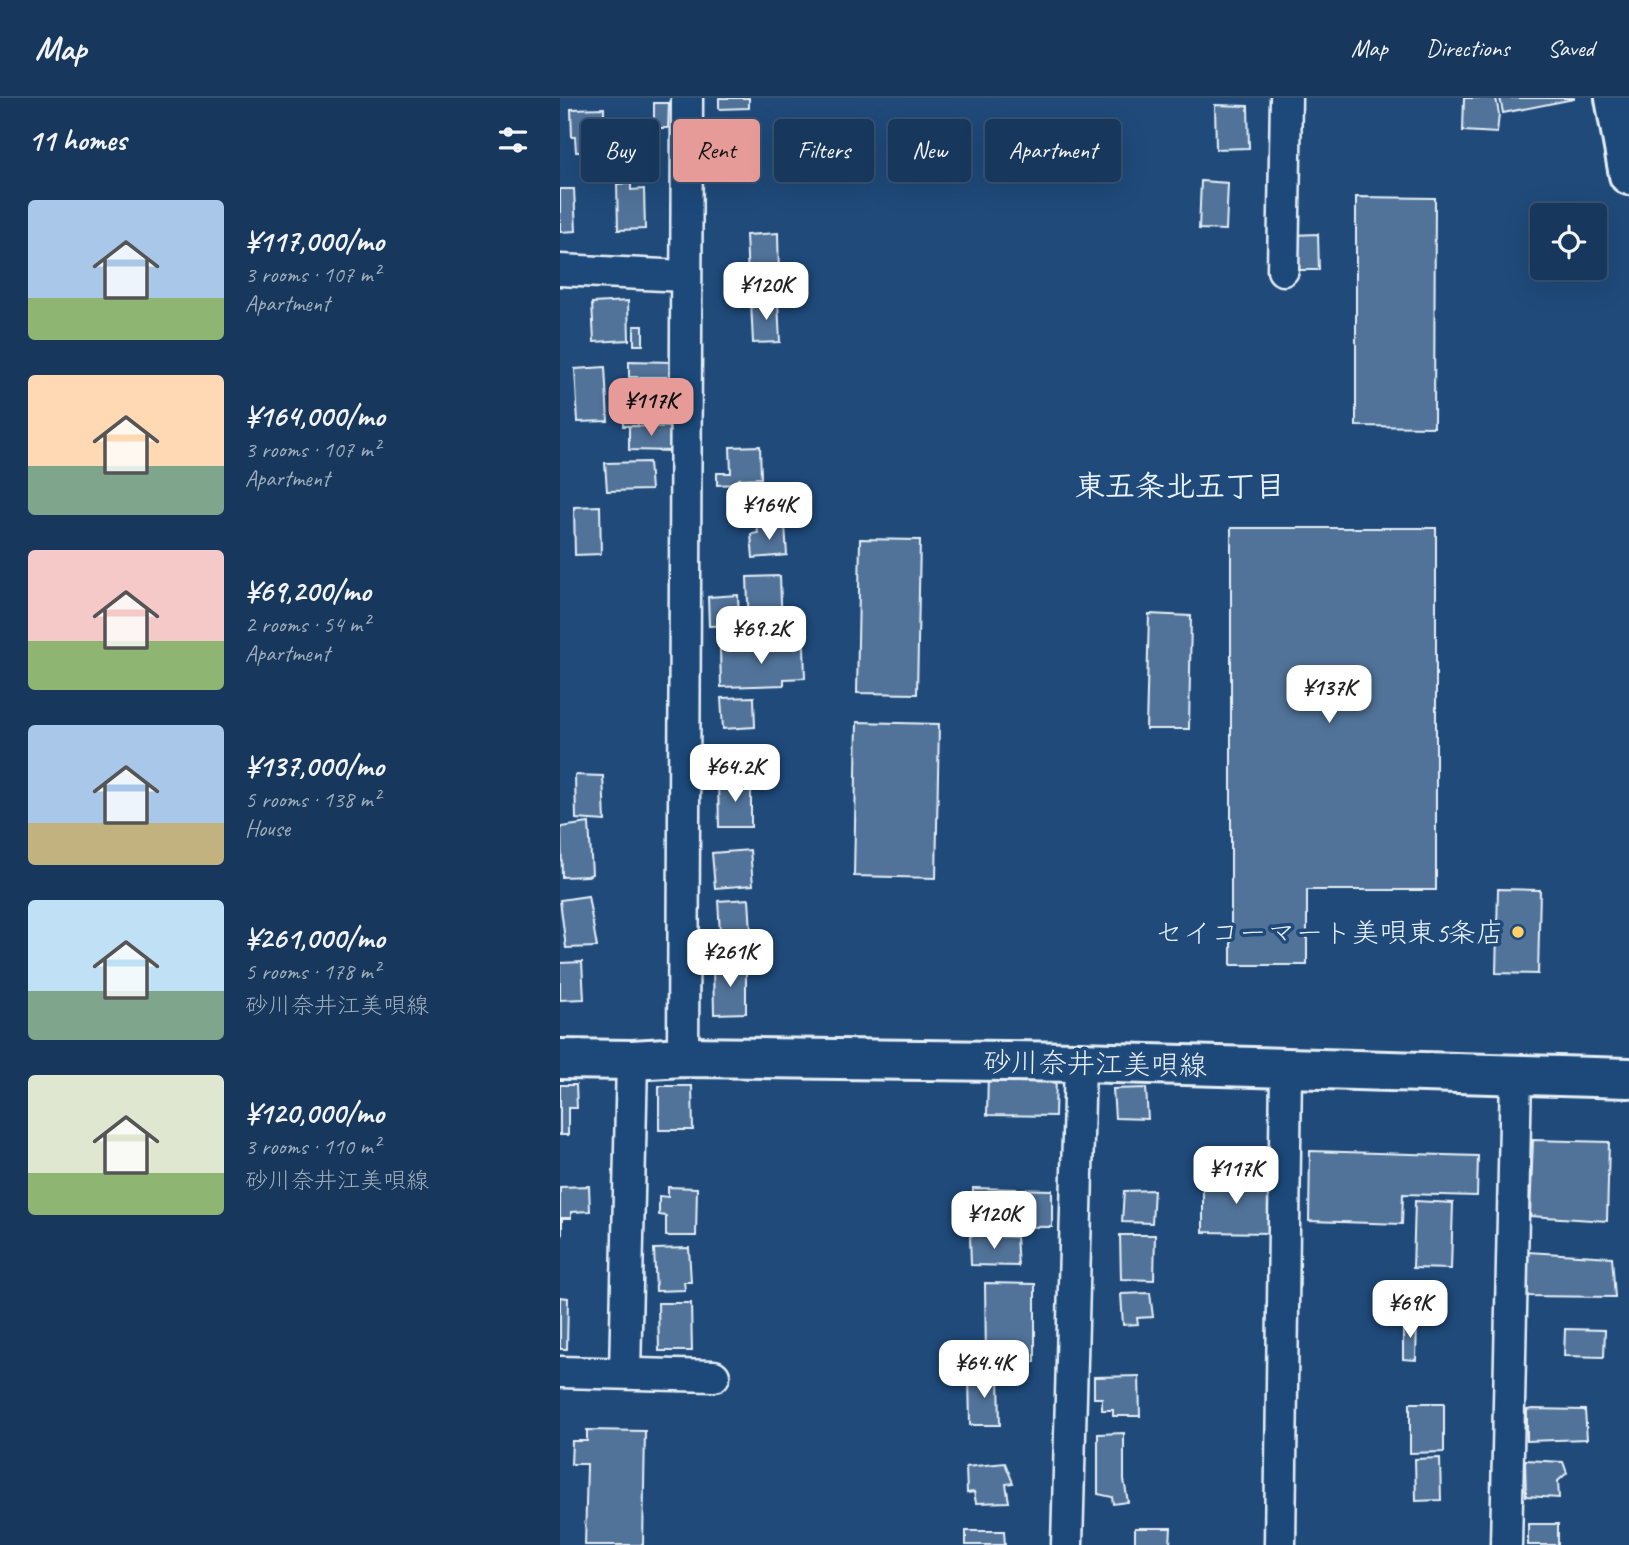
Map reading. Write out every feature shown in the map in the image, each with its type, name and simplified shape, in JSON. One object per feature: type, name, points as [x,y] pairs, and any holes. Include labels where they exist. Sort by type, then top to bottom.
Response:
[{"type":"main road","points":[[1615,98],[1629,175]]},
{"type":"main road","name":"砂川奈井江美唄線","points":[[560,1059],[632,1060],[683,1057],[1080,1062],[1629,1078]]},
{"type":"street","points":[[683,1057],[687,98]]},
{"type":"street","points":[[1283,270],[1286,98]]},
{"type":"street","points":[[560,270],[685,276]]},
{"type":"street","points":[[625,1373],[632,1060]]},
{"type":"street","points":[[1067,1545],[1080,1062]]},
{"type":"street","points":[[1280,1545],[1286,1068]]},
{"type":"street","points":[[1506,1545],[1516,1074]]},
{"type":"street","points":[[560,1372],[714,1376]]},
{"type":"building","points":[[719,98],[749,98],[749,108],[719,109]]},
{"type":"building","points":[[1464,98],[1496,98],[1499,114],[1497,133],[1463,131]]},
{"type":"building","points":[[1500,98],[1574,98],[1574,99],[1503,113]]},
{"type":"building","points":[[654,103],[669,103],[668,128],[659,128],[659,119],[654,119]]},
{"type":"building","points":[[1215,105],[1248,106],[1249,148],[1216,149]]},
{"type":"building","points":[[604,108],[604,119],[581,119],[581,152],[576,152],[575,137],[572,137],[571,109]]},
{"type":"building","points":[[1201,181],[1228,183],[1226,230],[1199,229]]},
{"type":"building","points":[[631,183],[631,190],[644,189],[645,229],[618,230],[617,184]]},
{"type":"building","points":[[560,189],[574,189],[576,231],[560,232]]},
{"type":"building","points":[[1356,197],[1435,198],[1434,427],[1356,426]]},
{"type":"building","points":[[778,233],[779,277],[748,278],[746,235]]},
{"type":"building","points":[[1318,234],[1319,270],[1293,270],[1292,235]]},
{"type":"building","points":[[628,301],[629,340],[594,342],[592,303]]},
{"type":"building","points":[[778,301],[780,342],[753,343],[751,302]]},
{"type":"building","points":[[634,326],[643,326],[643,345],[634,345]]},
{"type":"building","points":[[629,361],[672,362],[672,377],[629,377]]},
{"type":"building","points":[[605,367],[608,421],[578,422],[575,369]]},
{"type":"building","points":[[623,409],[639,409],[638,426],[623,426]]},
{"type":"building","points":[[629,426],[672,427],[672,451],[629,450]]},
{"type":"building","points":[[760,446],[761,478],[739,479],[739,484],[717,485],[717,473],[731,473],[730,447]]},
{"type":"building","points":[[649,462],[651,490],[607,491],[605,463]]},
{"type":"building","points":[[600,506],[601,554],[575,555],[574,507]]},
{"type":"building","points":[[785,525],[787,555],[753,558],[751,534],[758,533],[757,527]]},
{"type":"building","points":[[1231,528],[1436,528],[1436,890],[1307,890],[1307,965],[1231,965]]},
{"type":"building","points":[[860,539],[920,540],[917,694],[857,693]]},
{"type":"building","points":[[780,576],[782,627],[749,629],[747,577]]},
{"type":"building","points":[[738,595],[739,625],[709,626],[708,597]]},
{"type":"building","points":[[1149,614],[1191,616],[1189,729],[1146,729]]},
{"type":"building","points":[[804,646],[805,678],[784,679],[784,685],[721,687],[720,649]]},
{"type":"building","points":[[754,697],[755,727],[723,729],[721,698]]},
{"type":"building","points":[[857,722],[939,724],[936,878],[854,876]]},
{"type":"building","points":[[575,775],[603,776],[605,821],[576,819]]},
{"type":"building","points":[[718,781],[751,781],[751,827],[719,827]]},
{"type":"building","points":[[589,823],[592,874],[562,877],[561,827]]},
{"type":"building","points":[[750,850],[753,885],[715,888],[712,853]]},
{"type":"building","name":"セイコーマート美唄東5条店","points":[[1498,889],[1540,890],[1538,974],[1496,973]]},
{"type":"building","points":[[588,896],[597,947],[566,948],[560,900]]},
{"type":"building","points":[[749,899],[752,948],[721,948],[718,901]]},
{"type":"building","points":[[582,962],[584,999],[560,1000],[560,963]]},
{"type":"building","points":[[746,964],[746,1013],[714,1014],[713,965]]},
{"type":"building","points":[[988,1074],[1056,1075],[1055,1116],[987,1115]]},
{"type":"building","points":[[560,1085],[576,1085],[577,1108],[568,1108],[568,1135],[560,1135]]},
{"type":"building","points":[[659,1086],[692,1086],[693,1130],[659,1130]]},
{"type":"building","points":[[1146,1088],[1148,1119],[1115,1118],[1113,1089]]},
{"type":"building","points":[[1533,1140],[1609,1142],[1607,1221],[1530,1216]]},
{"type":"building","points":[[1310,1151],[1478,1156],[1477,1196],[1403,1194],[1402,1224],[1309,1221]]},
{"type":"building","points":[[1203,1179],[1269,1180],[1268,1233],[1203,1232]]},
{"type":"building","points":[[589,1186],[590,1211],[571,1212],[571,1218],[562,1218],[560,1236],[560,1187]]},
{"type":"building","points":[[668,1187],[697,1188],[696,1236],[666,1236],[666,1216],[659,1215],[659,1196],[668,1197]]},
{"type":"building","points":[[973,1188],[1052,1190],[1052,1227],[973,1226]]},
{"type":"building","points":[[1154,1190],[1152,1223],[1122,1222],[1124,1191]]},
{"type":"building","points":[[1415,1201],[1453,1203],[1451,1269],[1413,1268]]},
{"type":"building","points":[[1120,1235],[1155,1235],[1154,1280],[1121,1279]]},
{"type":"building","points":[[970,1236],[1016,1237],[1018,1266],[971,1265]]},
{"type":"building","points":[[689,1248],[691,1282],[684,1282],[685,1290],[656,1291],[654,1249]]},
{"type":"building","points":[[1523,1253],[1612,1257],[1615,1297],[1524,1296]]},
{"type":"building","points":[[985,1283],[1035,1284],[1035,1362],[986,1361]]},
{"type":"building","points":[[1150,1293],[1153,1317],[1137,1318],[1138,1324],[1123,1325],[1121,1294]]},
{"type":"building","points":[[560,1297],[568,1298],[567,1349],[560,1349]]},
{"type":"building","points":[[658,1303],[691,1303],[692,1351],[659,1351]]},
{"type":"building","points":[[1403,1320],[1417,1320],[1416,1360],[1403,1359]]},
{"type":"building","points":[[1565,1329],[1605,1330],[1604,1357],[1564,1356]]},
{"type":"building","points":[[969,1375],[999,1375],[1000,1425],[970,1425]]},
{"type":"building","points":[[1139,1376],[1140,1416],[1113,1416],[1113,1410],[1102,1410],[1102,1398],[1094,1398],[1094,1377]]},
{"type":"building","points":[[1410,1403],[1444,1403],[1444,1452],[1410,1453]]},
{"type":"building","points":[[1527,1410],[1585,1410],[1587,1439],[1527,1441]]},
{"type":"building","points":[[587,1430],[645,1431],[643,1545],[585,1545],[587,1464],[571,1464],[572,1441],[587,1441]]},
{"type":"building","points":[[1124,1433],[1124,1480],[1128,1502],[1113,1504],[1112,1497],[1098,1494],[1098,1434]]},
{"type":"building","points":[[1440,1458],[1441,1500],[1416,1501],[1415,1459]]},
{"type":"building","points":[[1525,1460],[1563,1462],[1567,1473],[1558,1481],[1559,1498],[1526,1496]]},
{"type":"building","points":[[1005,1463],[1013,1483],[1006,1484],[1009,1502],[976,1503],[974,1492],[967,1493],[966,1467]]},
{"type":"building","points":[[1528,1524],[1558,1524],[1558,1545],[1528,1545]]},
{"type":"building","points":[[1135,1528],[1171,1528],[1170,1545],[1135,1545]]},
{"type":"building","points":[[966,1531],[1004,1531],[1005,1545],[966,1545]]},
{"type":"place","name":"セイコーマート美唄東5条店","points":[[1518,932]]},
{"type":"district","name":"東五条北五丁目","points":[[1180,486]]}]
